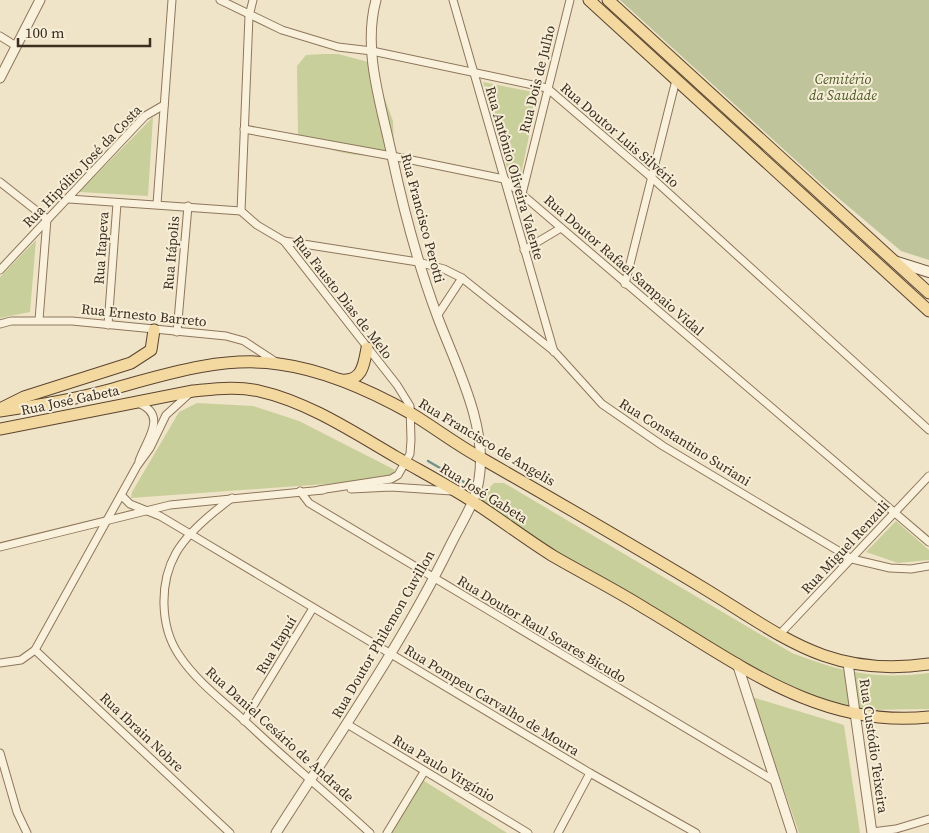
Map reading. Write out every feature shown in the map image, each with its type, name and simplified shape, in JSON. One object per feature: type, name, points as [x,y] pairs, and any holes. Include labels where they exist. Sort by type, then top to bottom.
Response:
[{"type":"main road","points":[[589,0],[929,310]]},
{"type":"main road","points":[[608,0],[929,293]]},
{"type":"main road","points":[[894,261],[929,272]]},
{"type":"main road","points":[[909,292],[929,293]]},
{"type":"main road","points":[[0,410],[24,397],[131,363],[151,350],[154,330]]},
{"type":"main road","points":[[336,380],[354,379],[359,374],[365,363],[367,348]]},
{"type":"main road","name":"Rua Francisco de Angelis","points":[[0,410],[103,392],[194,368],[219,364],[278,363],[336,380],[410,414],[480,458],[549,495],[799,647],[848,663],[877,666],[929,664]]},
{"type":"main road","name":"Rua José Gabeta","points":[[0,429],[193,391],[224,388],[258,391],[290,401],[352,432],[405,462],[472,501],[552,555],[771,684],[799,698],[856,715],[884,718],[929,717]]},
{"type":"street","points":[[0,78],[40,0]]},
{"type":"street","points":[[157,204],[172,0]]},
{"type":"street","name":"Rua Doutor Luis Silvério","points":[[220,0],[249,16],[282,30],[338,47],[372,51],[547,88],[651,177],[929,430]]},
{"type":"street","points":[[69,199],[241,211],[249,16],[253,0]]},
{"type":"street","name":"Rua Francisco Perotti","points":[[376,0],[371,30],[372,51],[382,115],[400,197],[418,262],[437,316],[462,377],[478,437]]},
{"type":"street","name":"Rua Antônio Oliveira Valente","points":[[453,0],[554,352]]},
{"type":"street","name":"Rua Dois de Julho","points":[[522,194],[570,0]]},
{"type":"street","points":[[0,36],[16,46]]},
{"type":"street","points":[[625,284],[676,80]]},
{"type":"street","name":"Rua Hipólito José da Costa","points":[[0,270],[47,219],[69,199],[145,116],[164,105]]},
{"type":"street","name":"Rua Doutor Rafael Sampaio Vidal","points":[[244,130],[392,156],[504,179],[929,542]]},
{"type":"street","points":[[0,182],[47,219],[39,320]]},
{"type":"street","name":"Rua Itapeva","points":[[108,325],[117,202]]},
{"type":"street","name":"Rua Itápolis","points":[[177,332],[188,206]]},
{"type":"street","name":"Rua Fausto Dias de Melo","points":[[241,211],[257,225],[284,241],[397,385],[410,406],[410,414]]},
{"type":"street","points":[[524,250],[561,228]]},
{"type":"street","name":"Rua Constantino Suriani","points":[[284,241],[418,262],[444,269],[462,278],[554,352],[591,393],[618,416],[663,446],[852,559],[890,568],[911,569],[929,566]]},
{"type":"street","points":[[437,316],[462,278]]},
{"type":"street","name":"Rua Ernesto Barreto","points":[[0,324],[39,320],[235,338],[244,341],[278,363]]},
{"type":"street","points":[[137,466],[150,448],[166,415],[193,391]]},
{"type":"street","points":[[0,663],[21,660],[35,650],[122,496],[152,431],[154,418],[150,410],[133,402]]},
{"type":"street","points":[[0,547],[170,505],[232,497],[320,490],[391,479],[398,475],[410,454],[410,414]]},
{"type":"street","name":"Rua Doutor Philemon Cuvillon","points":[[276,833],[347,724],[434,579],[472,501],[480,476],[478,437]]},
{"type":"street","name":"Rua Miguel Renzuli","points":[[779,635],[929,476]]},
{"type":"street","points":[[320,490],[391,487],[455,491]]},
{"type":"street","name":"Rua Doutor Raul Soares Bicudo","points":[[300,492],[309,503],[776,782]]},
{"type":"street","name":"Rua Pompeu Carvalho de Moura","points":[[122,496],[130,504],[146,510],[192,535],[590,773],[696,833]]},
{"type":"street","name":"Rua Daniel Cesário de Andrade","points":[[232,497],[207,516],[176,552],[166,581],[165,615],[171,641],[179,656],[196,676],[370,833]]},
{"type":"street","name":"Rua Itapuí","points":[[244,721],[313,608]]},
{"type":"street","name":"Rua Ibrain Nobre","points":[[35,650],[230,833]]},
{"type":"street","points":[[737,663],[792,833]]},
{"type":"street","name":"Rua Custódio Teixeira","points":[[848,663],[872,833]]},
{"type":"street","name":"Rua Paulo Virgínio","points":[[347,724],[528,833]]},
{"type":"street","points":[[0,753],[17,812],[27,833]]},
{"type":"street","points":[[388,833],[424,772]]},
{"type":"street","points":[[558,833],[590,773]]},
{"type":"street","points":[[872,833],[896,829],[929,819]]},
{"type":"green space","name":"Cemitério da Saudade","points":[[620,0],[929,0],[929,260],[901,251],[823,185]]},
{"type":"green space","points":[[338,54],[372,63],[393,121],[394,149],[372,155],[346,154],[298,137],[297,66],[306,55]]},
{"type":"green space","points":[[483,82],[538,93],[519,184],[509,175]]},
{"type":"green space","points":[[153,117],[148,196],[79,192]]},
{"type":"green space","points":[[36,240],[30,312],[0,318],[0,277]]},
{"type":"green space","points":[[197,403],[253,406],[299,421],[395,470],[393,475],[381,480],[131,498],[132,492],[179,412]]},
{"type":"green space","points":[[494,483],[504,483],[792,653],[843,670],[859,673],[892,676],[929,673],[929,709],[863,710],[793,694],[483,510],[480,504],[487,490]]},
{"type":"green space","points":[[896,521],[929,550],[929,560],[898,563],[866,552]]},
{"type":"green space","points":[[752,697],[844,725],[860,833],[799,833]]},
{"type":"green space","points":[[421,779],[507,833],[390,833]]},
{"type":"waterway","points":[[428,461],[464,482]]}]
